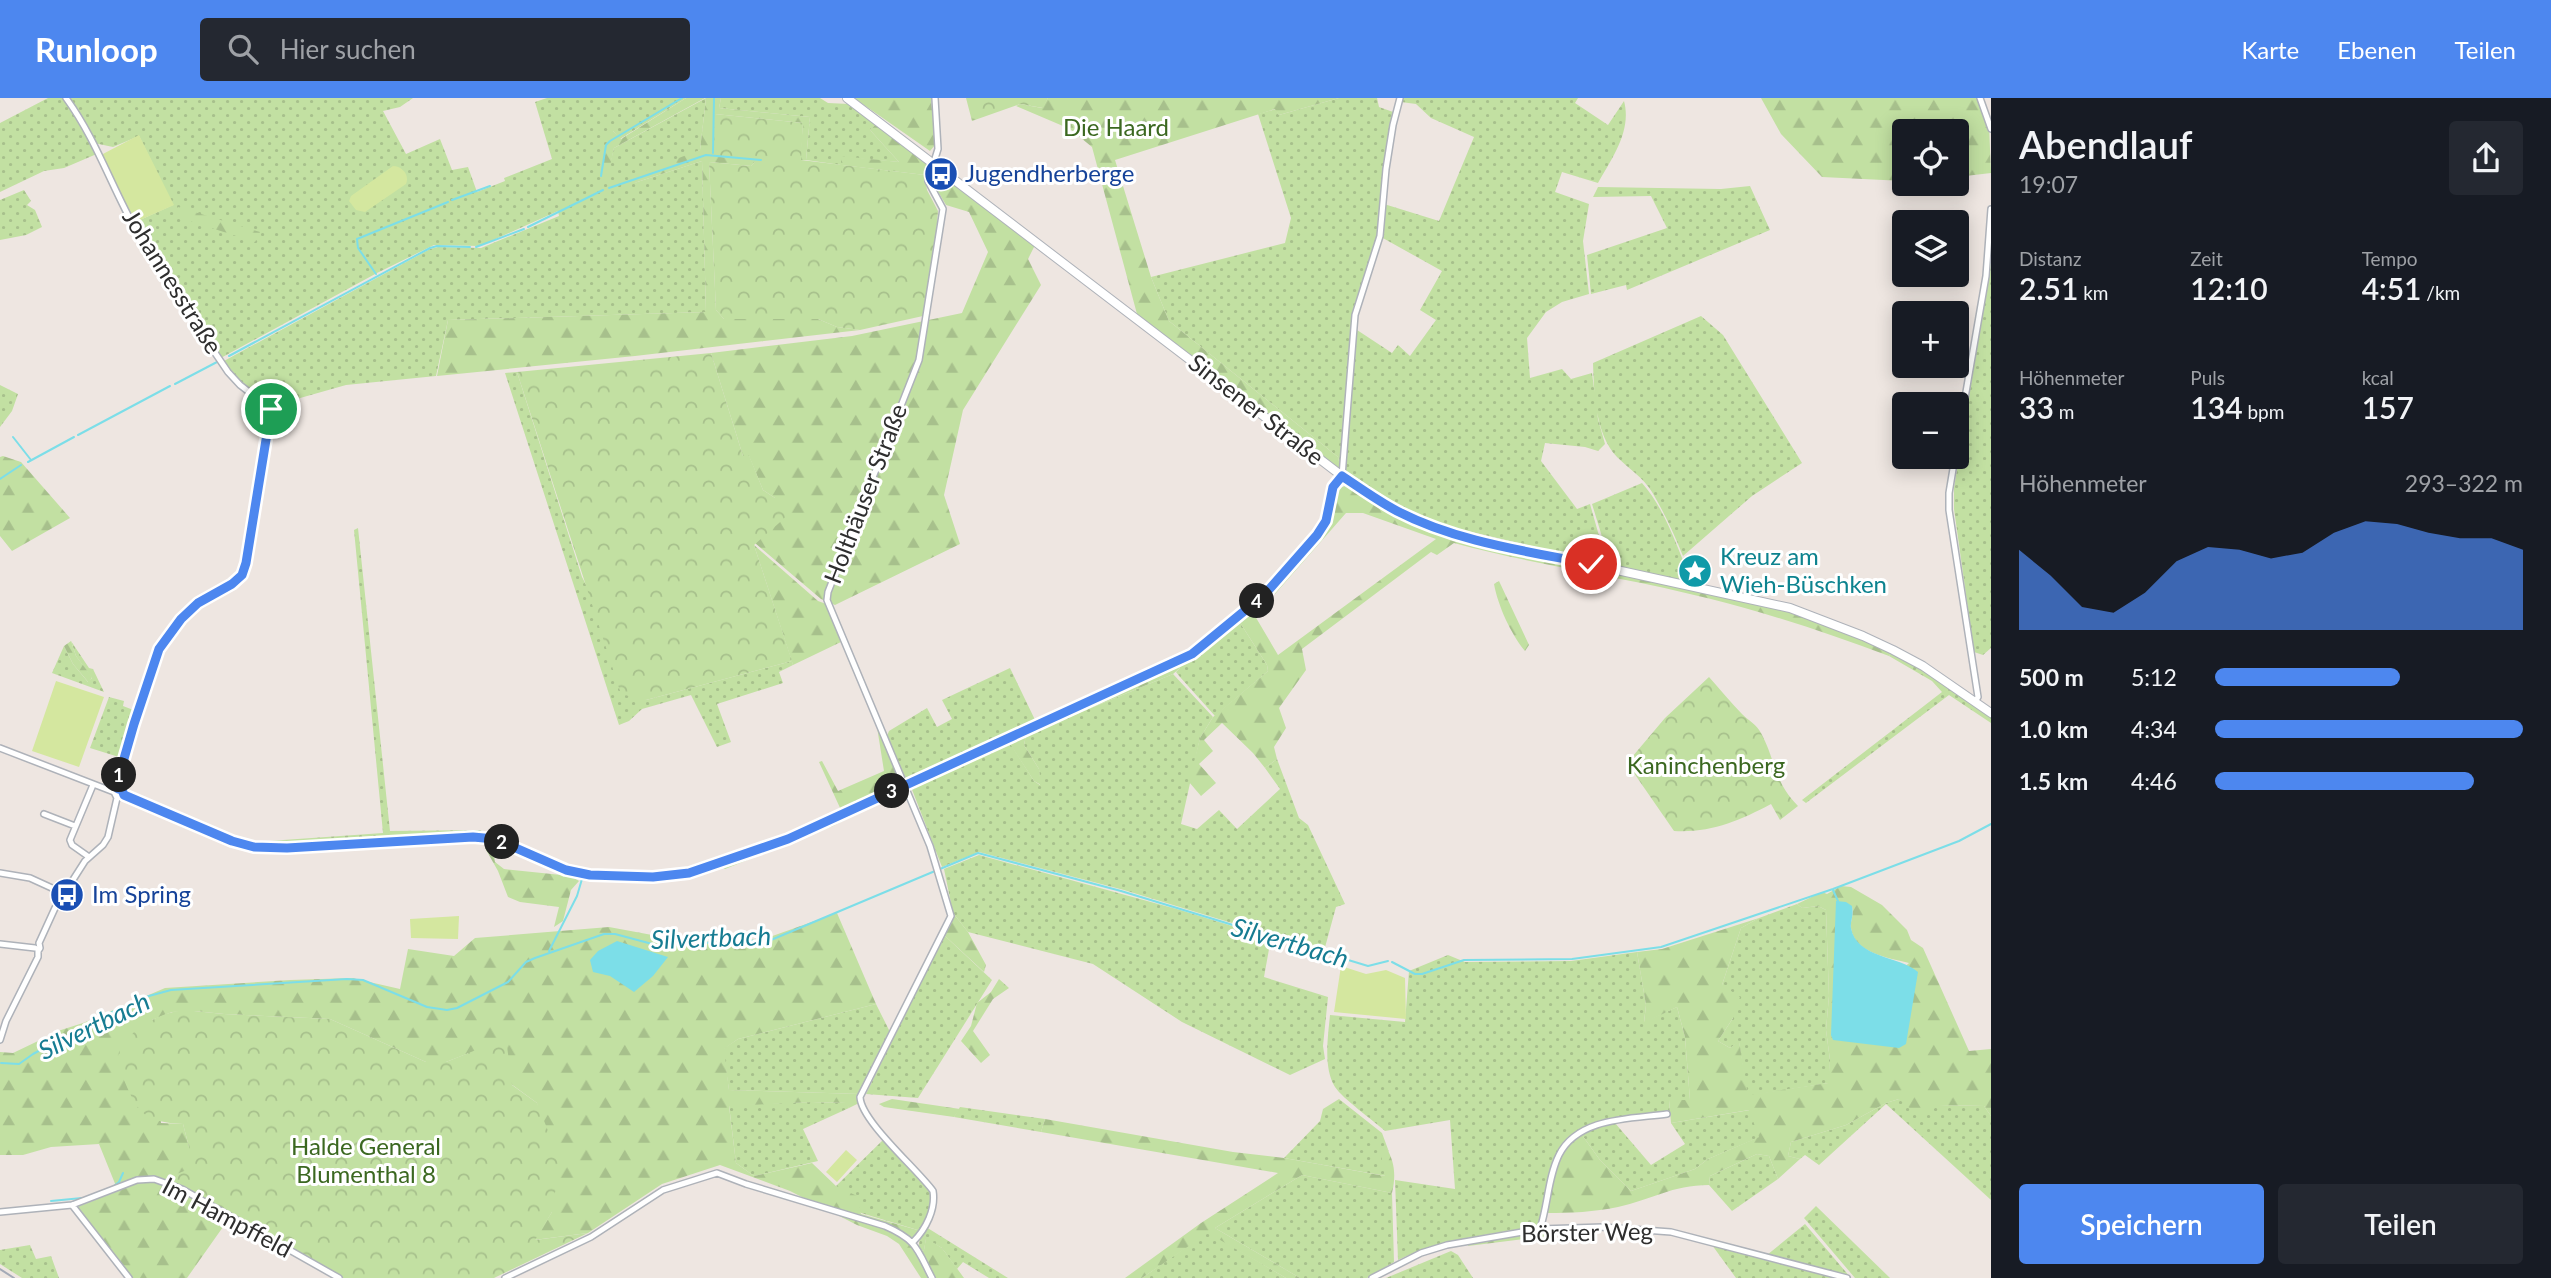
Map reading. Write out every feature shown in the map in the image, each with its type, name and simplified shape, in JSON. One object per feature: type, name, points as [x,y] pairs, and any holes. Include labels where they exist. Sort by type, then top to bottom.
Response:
[{"type":"main road","name":"Sinsener Straße","points":[[847,98],[1342,476],[1395,510],[1431,526],[1466,537],[1760,600],[1818,617],[1863,635],[1913,661],[1991,713]]},
{"type":"street","name":"Johannesstraße","points":[[0,1040],[6,1021],[38,957],[37,948],[65,894],[89,858],[108,837],[117,783],[159,649],[181,619],[198,603],[232,584],[242,575],[271,409],[228,372],[161,272],[136,231],[94,143],[66,98]]},
{"type":"street","name":"Holthäuser Straße","points":[[913,1242],[922,1231],[932,1209],[933,1191],[874,1125],[863,1110],[860,1097],[951,916],[937,864],[906,784],[827,600],[919,360],[943,209],[928,181],[938,149],[935,98]]},
{"type":"street","points":[[0,748],[116,793],[122,790],[124,795],[232,841],[254,847],[287,848],[473,837],[495,839],[566,870],[590,875],[653,877],[689,873],[788,839],[1192,654],[1265,594],[1302,553],[1326,521],[1333,487],[1342,476],[1355,315],[1380,236],[1386,169],[1393,125],[1401,98]]},
{"type":"street","points":[[1980,98],[1991,129]]},
{"type":"street","points":[[1966,392],[1984,286],[1991,209]]},
{"type":"street","points":[[1954,469],[1949,510],[1978,697],[1975,702]]},
{"type":"street","points":[[89,858],[71,843],[70,839],[93,785]]},
{"type":"street","points":[[44,814],[75,827]]},
{"type":"street","points":[[0,873],[30,878],[65,894]]},
{"type":"street","points":[[0,944],[37,948]]},
{"type":"street","points":[[1540,1229],[1559,1156],[1566,1144],[1594,1126],[1667,1114]]},
{"type":"street","points":[[505,1278],[591,1237],[663,1190],[717,1173],[905,1235],[913,1242],[932,1278]]},
{"type":"street","name":"Im Hampffeld","points":[[0,1212],[72,1205],[136,1180],[154,1179],[182,1189],[339,1278]]},
{"type":"street","points":[[72,1205],[130,1278]]},
{"type":"street","name":"Börster Weg","points":[[1372,1278],[1421,1253],[1447,1245],[1540,1229],[1603,1227],[1671,1231],[1847,1278]]},
{"type":"green space","points":[[48,98],[64,98],[99,153],[64,168],[44,171],[0,192],[0,123]]},
{"type":"green space","points":[[66,98],[413,98],[400,107],[383,111],[406,154],[440,139],[452,170],[468,167],[477,192],[552,159],[535,102],[547,98],[686,98],[620,139],[613,131],[607,176],[614,148],[706,98],[700,150],[634,183],[702,161],[706,312],[448,320],[436,376],[346,385],[272,406],[242,384],[224,361],[430,249],[481,248],[559,216],[558,211],[480,246],[434,245],[219,359],[133,223],[173,205],[139,136],[113,147],[94,143]]},
{"type":"green space","points":[[686,98],[705,98],[614,148],[608,176],[600,174],[612,130],[621,139]]},
{"type":"green space","points":[[706,98],[721,98],[719,108],[810,117],[806,160],[800,160],[803,123],[715,114],[756,161],[751,166],[709,162],[716,310],[724,319],[818,319],[837,327],[860,330],[437,376],[448,320],[706,312],[702,161],[634,183],[631,176],[700,150]]},
{"type":"green space","points":[[721,98],[820,98],[828,103],[849,104],[877,123],[870,130],[899,162],[842,157],[841,165],[806,160],[810,117],[719,108]]},
{"type":"green space","points":[[854,98],[931,98],[935,145],[930,151]]},
{"type":"green space","points":[[966,98],[1048,98],[1043,108],[1020,104],[972,121]]},
{"type":"green space","name":"Die Haard","points":[[1048,98],[1339,98],[1279,115],[1275,109],[1115,160],[1151,277],[1169,321],[1338,457],[1341,471],[1137,314],[1092,147],[1070,129],[1016,106],[1020,104],[1042,108]]},
{"type":"green space","points":[[1339,98],[1377,98],[1379,107],[1396,113],[1379,236],[1354,315],[1341,471],[1338,457],[1169,321],[1151,277],[1285,243],[1291,218],[1258,114],[1276,109],[1279,115]]},
{"type":"green space","points":[[1402,98],[1578,98],[1575,103],[1608,125],[1624,101],[1626,112],[1623,134],[1598,183],[1562,172],[1555,192],[1589,204],[1583,241],[1589,294],[1562,302],[1546,312],[1527,338],[1530,378],[1562,369],[1571,379],[1592,373],[1598,419],[1605,444],[1598,451],[1545,443],[1541,461],[1577,509],[1590,504],[1607,564],[1438,524],[1403,508],[1345,471],[1354,328],[1392,353],[1398,345],[1410,356],[1436,320],[1420,310],[1442,271],[1381,237],[1384,204],[1439,221],[1474,137],[1431,118],[1416,104],[1401,102]]},
{"type":"green space","points":[[1761,98],[1978,98],[1989,125],[1991,173],[1969,176],[1969,119],[1892,119],[1892,180],[1822,177],[1781,134]]},
{"type":"green space","points":[[715,114],[803,123],[801,160],[925,175],[927,190],[938,211],[935,247],[923,316],[860,330],[837,327],[818,319],[724,319],[716,310],[709,162],[751,166],[755,162],[714,156]]},
{"type":"green space","points":[[877,123],[928,161],[925,175],[841,165],[841,156],[899,162],[870,130]]},
{"type":"green space","points":[[139,135],[174,205],[133,223],[101,155]]},
{"type":"green space","points":[[393,166],[404,172],[407,177],[406,184],[365,212],[356,210],[349,201],[351,196]]},
{"type":"green space","points":[[944,174],[1035,245],[1028,259],[1041,285],[963,410],[944,495],[960,544],[835,605],[821,599],[755,543],[775,498],[763,490],[749,456],[743,456],[711,353],[852,336],[962,313],[988,252],[969,212],[946,205],[933,183]]},
{"type":"green space","points":[[1750,186],[1770,230],[1627,290],[1626,285],[1591,294],[1587,255],[1667,228],[1651,196],[1593,197],[1598,187],[1721,189]]},
{"type":"green space","points":[[24,190],[31,201],[27,205],[35,210],[42,227],[26,235],[0,240],[0,200]]},
{"type":"green space","points":[[178,207],[260,232],[255,242],[174,216]]},
{"type":"green space","points":[[1991,261],[1991,648],[1983,655],[1974,652],[1954,509],[1957,469],[1969,469],[1969,396]]},
{"type":"green space","points":[[1701,316],[1723,335],[1802,463],[1752,496],[1683,556],[1652,492],[1640,477],[1617,457],[1604,437],[1597,412],[1593,363]]},
{"type":"green space","points":[[711,353],[743,456],[749,455],[763,490],[775,498],[787,516],[754,545],[792,661],[646,700],[621,694],[517,372]]},
{"type":"green space","points":[[517,372],[582,577],[646,700],[792,661],[793,665],[779,672],[783,683],[717,704],[731,742],[717,747],[691,695],[642,709],[629,721],[619,725],[505,373]]},
{"type":"green space","points":[[0,385],[18,394],[12,411],[0,427]]},
{"type":"green space","points":[[0,457],[21,462],[70,518],[12,551],[0,536]]},
{"type":"green space","points":[[1642,483],[1665,518],[1692,582],[1611,566],[1592,504]]},
{"type":"green space","points":[[1345,486],[1382,509],[1440,534],[1513,552],[1755,601],[1832,625],[1891,653],[1889,656],[1800,625],[1711,599],[1454,543],[1437,555],[1431,552],[1302,649],[1306,670],[1279,708],[1286,728],[1274,747],[1277,759],[1265,768],[1222,723],[1204,740],[1213,751],[1199,764],[1216,783],[1201,796],[1189,782],[1200,738],[1213,717],[1268,671],[1267,665],[1239,621],[1266,598],[1269,601],[1255,616],[1278,655],[1436,539],[1363,513],[1346,513],[1275,594],[1272,592],[1330,523],[1339,488]]},
{"type":"green space","points":[[358,528],[390,831],[482,830],[473,835],[266,844],[269,841],[383,833],[354,530]]},
{"type":"green space","points":[[754,545],[818,601],[829,605],[843,641],[793,665]]},
{"type":"green space","points":[[1499,581],[1529,645],[1525,651],[1502,610],[1494,584]]},
{"type":"green space","points":[[1239,621],[1267,665],[1268,671],[1215,716],[1176,672],[1180,668],[1177,664],[1213,643]]},
{"type":"green space","points":[[71,641],[89,668],[93,669],[104,692],[52,673],[64,646],[73,664],[88,682],[92,678],[76,656]]},
{"type":"green space","points":[[71,641],[76,656],[92,677],[89,683],[73,664],[64,646]]},
{"type":"green space","points":[[1891,653],[1923,670],[1991,717],[1991,723],[1949,695],[1806,803],[1802,800],[1942,692],[1932,681],[1889,656]]},
{"type":"green space","points":[[1176,663],[1180,668],[1173,674],[1074,715],[1074,711],[1081,706]]},
{"type":"green space","points":[[1010,668],[1037,724],[906,781],[887,736],[889,731],[927,708],[937,727],[952,719],[942,700]]},
{"type":"green space","points":[[1173,674],[1213,717],[1200,738],[1181,824],[1197,829],[1219,810],[1237,829],[1280,789],[1265,768],[1277,759],[1299,818],[1308,825],[1345,904],[1336,907],[1324,951],[1124,890],[979,852],[942,867],[911,787],[913,782],[916,786],[956,769],[954,765],[972,758],[974,761],[1010,743],[1034,781],[1040,785],[1039,769],[1024,745],[1026,735]]},
{"type":"green space","name":"Kaninchenberg","points":[[1709,677],[1759,730],[1784,788],[1798,806],[1780,820],[1771,804],[1724,825],[1700,830],[1674,831],[1627,763],[1665,718]]},
{"type":"green space","points":[[56,681],[104,697],[79,767],[32,751]]},
{"type":"green space","points":[[109,697],[124,701],[123,706],[136,711],[122,758],[90,748]]},
{"type":"green space","points":[[1071,711],[1070,717],[1026,735],[1024,745],[1039,769],[1041,785],[1034,781],[1010,744],[973,761],[972,758]]},
{"type":"green space","points":[[877,727],[903,782],[841,810],[819,762],[822,761],[838,791],[884,771]]},
{"type":"green space","points":[[889,794],[876,804],[833,826],[725,869],[718,865],[799,837]]},
{"type":"green space","points":[[493,847],[495,862],[504,869],[571,876],[579,881],[571,890],[563,921],[554,927],[559,907],[520,902],[508,897],[485,848]]},
{"type":"green space","points":[[979,855],[1271,938],[1264,977],[1328,997],[1323,1046],[1325,1059],[1290,1075],[1182,1022],[1093,964],[968,932],[953,913],[944,869]]},
{"type":"green space","points":[[1841,886],[1851,887],[1882,905],[1907,930],[1911,940],[1923,948],[1969,1051],[1991,1049],[1991,1116],[1984,1106],[1939,1105],[1921,1118],[1899,1099],[1886,1103],[1846,1125],[1791,1142],[1788,1156],[1800,1159],[1778,1179],[1769,1156],[1757,1154],[1710,1176],[1709,1185],[1684,1187],[1609,1209],[1547,1213],[1560,1160],[1572,1143],[1582,1135],[1600,1160],[1631,1191],[1695,1169],[1708,1159],[1759,1137],[1749,1110],[1671,1123],[1669,1100],[1690,1100],[1685,1037],[1677,1007],[1644,1023],[1646,1005],[1637,952],[1662,949],[1759,918],[1741,928],[1722,985],[1740,997],[1733,1018],[1718,1041],[1730,1048],[1739,1041],[1748,1095],[1828,1083],[1830,1060],[1826,1030],[1829,996],[1826,910],[1818,906],[1802,908],[1797,904],[1822,892],[1827,894]],"holes":[[[1852,906],[1851,928],[1865,949],[1909,963],[1831,1035]]]},
{"type":"green space","points":[[1797,904],[1802,908],[1818,906],[1826,910],[1829,1083],[1747,1096],[1739,1042],[1730,1048],[1718,1041],[1733,1018],[1722,985],[1741,928],[1759,918]]},
{"type":"green space","points":[[837,913],[876,1004],[738,1039],[724,1049],[729,1090],[860,1094],[859,1103],[849,1108],[846,1103],[812,1102],[729,1106],[736,1163],[754,1176],[812,1163],[836,1186],[857,1196],[861,1214],[921,1231],[911,1242],[930,1278],[921,1278],[899,1244],[887,1236],[857,1225],[790,1191],[720,1165],[662,1184],[588,1233],[534,1240],[552,1212],[537,1103],[469,1053],[446,1062],[426,1062],[330,1019],[194,1011],[172,1012],[152,1020],[161,1123],[183,1124],[189,1147],[189,1170],[163,1180],[230,1217],[187,1278],[131,1278],[77,1207],[118,1191],[99,1144],[51,1147],[23,1155],[0,1155],[0,1052],[13,1053],[61,1030],[165,988],[352,978],[400,989],[408,949],[454,956],[475,938],[609,927],[690,942],[764,939]]},
{"type":"green space","points":[[953,913],[968,932],[986,965],[984,972],[944,935]]},
{"type":"green space","points":[[459,916],[458,939],[411,938],[410,919]]},
{"type":"green space","points":[[944,935],[992,980],[918,1098],[866,1094]]},
{"type":"green space","points":[[1637,952],[1646,1005],[1644,1022],[1677,1007],[1685,1037],[1690,1100],[1669,1100],[1670,1112],[1592,1125],[1557,1156],[1544,1214],[1538,1226],[1449,1242],[1398,1260],[1395,1180],[1455,1189],[1450,1120],[1385,1131],[1351,1103],[1335,1087],[1329,1071],[1327,1052],[1330,1015],[1405,1022],[1409,971],[1448,955],[1465,962],[1571,961]]},
{"type":"green space","points":[[1341,966],[1366,974],[1386,970],[1405,978],[1406,1019],[1334,1012]]},
{"type":"green space","points":[[999,979],[1009,988],[993,999],[973,1031],[990,1055],[981,1063],[961,1041],[971,1026],[977,1003],[991,992]]},
{"type":"green space","points":[[876,1004],[890,1032],[860,1094],[729,1090],[723,1049],[738,1039]]},
{"type":"green space","name":"Halde General Blumenthal 8","points":[[176,1011],[330,1019],[426,1062],[446,1062],[506,1038],[512,1085],[537,1103],[560,1161],[552,1212],[535,1240],[588,1233],[494,1278],[339,1278],[162,1180],[189,1169],[189,1147],[183,1124],[151,1118],[139,1108],[121,1073],[119,1053],[129,1037],[151,1021]]},
{"type":"green space","points":[[892,1099],[960,1109],[954,1117],[884,1107],[879,1104]]},
{"type":"green space","points":[[1339,1099],[1382,1133],[1389,1152],[1386,1148],[1386,1176],[1284,1158],[1320,1121],[1323,1109]]},
{"type":"green space","points":[[1899,1099],[1939,1105],[1984,1106],[1991,1116],[1991,1200],[1886,1104],[1819,1165],[1805,1155],[1800,1159],[1788,1156],[1791,1142],[1846,1125],[1886,1103]]},
{"type":"green space","points":[[847,1103],[849,1108],[803,1129],[818,1161],[754,1176],[736,1163],[729,1105]]},
{"type":"green space","points":[[960,1107],[1045,1119],[1041,1132],[954,1117]]},
{"type":"green space","points":[[1750,1110],[1760,1137],[1708,1159],[1695,1169],[1631,1191],[1600,1160],[1582,1135],[1595,1128],[1615,1123],[1651,1165],[1685,1144],[1671,1123]]},
{"type":"green space","points":[[1045,1119],[1385,1176],[1381,1155],[1386,1147],[1394,1169],[1392,1193],[1302,1175],[1215,1228],[1300,1278],[1286,1278],[1208,1233],[1142,1278],[1125,1278],[1201,1223],[1278,1173],[1041,1132]]},
{"type":"green space","points":[[885,1138],[931,1192],[932,1203],[921,1231],[861,1213],[836,1186]]},
{"type":"green space","points":[[846,1150],[857,1160],[837,1182],[826,1172]]},
{"type":"green space","points":[[1757,1154],[1769,1156],[1778,1179],[1732,1211],[1709,1185],[1710,1176]]},
{"type":"green space","points":[[1302,1175],[1392,1193],[1394,1262],[1367,1278],[1300,1278],[1215,1228]]},
{"type":"green space","points":[[1816,1206],[1890,1278],[1855,1278],[1804,1218]]},
{"type":"green space","points":[[1805,1224],[1851,1278],[1767,1255]]},
{"type":"green space","points":[[926,1227],[1008,1278],[989,1278],[963,1262],[957,1269],[942,1248],[926,1239],[924,1250],[918,1252],[920,1237]]},
{"type":"green space","points":[[1563,1230],[1573,1233],[1468,1246],[1469,1243]]},
{"type":"green space","points":[[1208,1232],[1286,1278],[1142,1278]]},
{"type":"green space","points":[[926,1238],[942,1248],[964,1278],[933,1278],[918,1252],[924,1250]]},
{"type":"green space","points":[[30,1245],[36,1259],[51,1256],[59,1278],[22,1278],[0,1264],[0,1250]]},
{"type":"green space","points":[[1712,1245],[1838,1278],[1736,1278]]},
{"type":"green space","points":[[1451,1251],[1458,1255],[1473,1278],[1386,1278]]},
{"type":"water","points":[[1836,901],[1852,906],[1851,928],[1861,945],[1918,972],[1906,1044],[1899,1048],[1833,1040],[1831,1035]]},
{"type":"water","points":[[617,941],[668,957],[653,976],[634,992],[610,976],[593,972],[590,960],[598,951]]},
{"type":"waterway","points":[[601,176],[606,145],[610,141],[682,98]]},
{"type":"waterway","points":[[713,153],[714,98]]},
{"type":"waterway","points":[[609,188],[706,155],[761,160]]},
{"type":"waterway","points":[[452,200],[490,186]]},
{"type":"waterway","points":[[528,227],[603,190]]},
{"type":"waterway","points":[[376,274],[358,248],[357,239],[448,202]]},
{"type":"waterway","points":[[476,247],[524,229]]},
{"type":"waterway","points":[[229,356],[430,248],[470,247]]},
{"type":"waterway","points":[[175,384],[217,362]]},
{"type":"waterway","points":[[78,435],[170,386]]},
{"type":"waterway","points":[[13,437],[31,460]]},
{"type":"waterway","points":[[28,462],[74,437]]},
{"type":"waterway","points":[[0,479],[21,465]]},
{"type":"waterway","name":"Silvertbach","points":[[1392,962],[1415,974],[1422,974],[1464,960],[1572,959],[1661,947],[1833,889],[1959,841],[1991,824]]},
{"type":"waterway","name":"Silvertbach","points":[[940,869],[978,853],[1121,891],[1368,966],[1388,961]]},
{"type":"waterway","name":"Silvertbach","points":[[1,1063],[19,1064],[106,1015],[149,996],[171,990],[363,980],[427,1007],[447,1010],[457,1008],[508,982],[526,962],[604,934],[615,934],[656,945],[771,940],[935,871]]},
{"type":"waterway","points":[[549,951],[577,896],[582,879]]},
{"type":"waterway","name":"Silvertbach","points":[[1833,890],[1838,901]]},
{"type":"waterway","points":[[114,1186],[123,1173]]},
{"type":"waterway","points":[[51,1201],[82,1198]]},
{"type":"railway","points":[[0,1269],[14,1278]]},
{"type":"place","name":"Jugendherberge","points":[[941,174]]},
{"type":"place","name":"Kreuz am Wieh-Büschken","points":[[1695,571]]},
{"type":"place","name":"Im Spring","points":[[67,895]]},
{"type":"route","points":[[271,409],[242,575],[232,584],[198,603],[181,619],[159,649],[117,783],[118,789],[122,790],[124,795],[232,841],[254,847],[287,848],[473,837],[495,839],[566,870],[590,875],[653,877],[689,873],[726,861],[788,839],[1192,654],[1265,594],[1317,535],[1326,521],[1333,487],[1342,476],[1395,510],[1431,526],[1466,537],[1591,564]]}]
